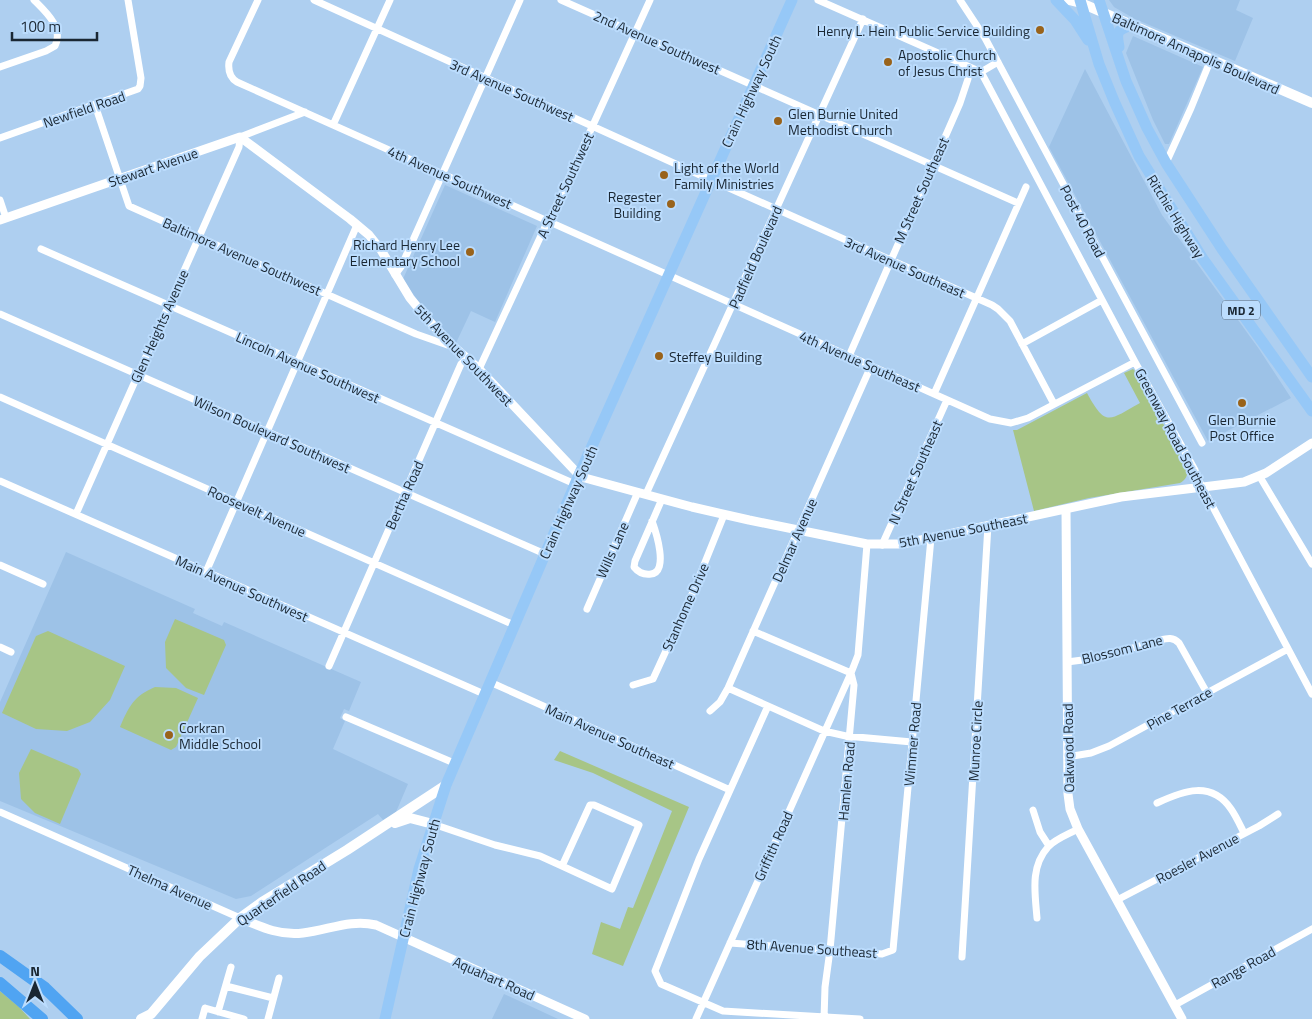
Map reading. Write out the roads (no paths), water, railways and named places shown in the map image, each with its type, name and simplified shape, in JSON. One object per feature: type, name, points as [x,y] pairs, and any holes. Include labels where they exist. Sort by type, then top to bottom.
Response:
[{"type":"highway","points":[[0,956],[44,988],[77,1019]]},
{"type":"highway","points":[[0,983],[42,1019]]},
{"type":"main road","name":"Crain Highway South","points":[[385,1019],[419,868],[454,764],[577,479],[792,0]]},
{"type":"main road","points":[[1056,0],[1075,20],[1096,52]]},
{"type":"main road","name":"Baltimore Annapolis Boulevard","points":[[1069,0],[1080,1],[1312,103]]},
{"type":"main road","name":"Ritchie Highway","points":[[1099,0],[1126,81],[1144,122],[1166,163],[1217,242],[1312,376]]},
{"type":"main road","name":"Ritchie Highway","points":[[1080,1],[1096,52],[1118,110],[1139,156],[1203,258],[1312,411]]},
{"type":"main road","points":[[1126,81],[1116,36],[1120,29],[1131,25]]},
{"type":"main road","name":"Quarterfield Road","points":[[141,1019],[151,1016],[200,956],[240,918],[446,785]]},
{"type":"main road","name":"Quarterfield Road","points":[[380,828],[410,818],[433,824]]},
{"type":"street","points":[[0,68],[55,46],[58,38],[54,24],[50,16],[34,0]]},
{"type":"street","name":"Newfield Road","points":[[0,138],[134,91],[140,86],[141,78],[128,0]]},
{"type":"street","name":"4th Avenue Southwest","points":[[258,0],[229,62],[228,69],[232,78],[668,275]]},
{"type":"street","name":"3rd Avenue Southwest","points":[[314,0],[710,180]]},
{"type":"street","points":[[333,125],[390,0]]},
{"type":"street","points":[[396,275],[520,0]]},
{"type":"street","name":"2nd Avenue Southwest","points":[[561,0],[1018,204]]},
{"type":"street","name":"A Street Southwest","points":[[479,370],[650,0]]},
{"type":"street","points":[[818,0],[981,72],[998,62]]},
{"type":"street","name":"Post 40 Road","points":[[960,0],[975,21],[998,62],[1202,443]]},
{"type":"street","name":"Padfield Boulevard","points":[[642,493],[733,305],[863,19]]},
{"type":"street","points":[[1166,163],[1191,108],[1210,59]]},
{"type":"street","name":"Greenway Road Southeast","points":[[981,72],[1135,362],[1195,470],[1202,488],[1312,694]]},
{"type":"street","name":"M Street Southeast","points":[[848,356],[960,102],[968,79]]},
{"type":"street","name":"Baltimore Avenue Southwest","points":[[95,105],[128,206],[416,334],[454,347]]},
{"type":"street","name":"Stewart Avenue","points":[[3,219],[240,137],[305,112]]},
{"type":"street","name":"5th Avenue Southwest","points":[[240,137],[358,225],[377,244],[422,314],[479,370],[577,479]]},
{"type":"street","name":"Glen Heights Avenue","points":[[76,514],[239,147],[240,137]]},
{"type":"street","name":"3rd Avenue Southeast","points":[[710,180],[995,307],[1005,315],[1054,404]]},
{"type":"street","points":[[934,394],[1026,186]]},
{"type":"street","points":[[0,200],[3,219]]},
{"type":"street","points":[[206,572],[358,225]]},
{"type":"street","name":"Lincoln Avenue Southwest","points":[[41,249],[435,423],[577,479]]},
{"type":"street","name":"4th Avenue Southeast","points":[[668,275],[947,400],[990,418],[1008,423],[1028,418],[1135,362]]},
{"type":"street","points":[[1022,344],[1102,300]]},
{"type":"street","name":"Wilson Boulevard Southwest","points":[[0,314],[545,554]]},
{"type":"street","name":"Bertha Road","points":[[329,666],[435,423],[466,359]]},
{"type":"street","name":"Delmar Avenue","points":[[710,711],[720,702],[728,688],[871,366]]},
{"type":"street","name":"Roosevelt Avenue","points":[[0,398],[514,625]]},
{"type":"street","name":"N Street Southeast","points":[[882,545],[947,400]]},
{"type":"street","name":"5th Avenue Southeast","points":[[577,479],[642,493],[724,515],[867,544],[902,544],[1130,496],[1237,484],[1260,477],[1312,442]]},
{"type":"street","points":[[1260,477],[1312,564]]},
{"type":"street","name":"Main Avenue Southwest","points":[[0,481],[484,694]]},
{"type":"street","name":"Wills Lane","points":[[587,609],[642,493]]},
{"type":"street","name":"Wills Lane","points":[[652,521],[659,542],[660,559],[659,570],[656,573],[648,574],[638,571],[634,567],[652,521],[662,499]]},
{"type":"street","name":"Oakwood Road","points":[[1066,510],[1067,757],[1070,809],[1078,829],[1182,1019]]},
{"type":"street","name":"Stanhome Drive","points":[[633,685],[653,679],[693,592],[724,515]]},
{"type":"street","name":"Munroe Circle","points":[[962,957],[988,525]]},
{"type":"street","name":"Wimmer Road","points":[[893,950],[932,538]]},
{"type":"street","name":"Hamlen Road","points":[[824,1018],[825,987],[854,685],[851,673],[858,655],[867,544]]},
{"type":"street","points":[[0,565],[43,584]]},
{"type":"street","points":[[753,631],[851,673]]},
{"type":"street","name":"Blossom Lane","points":[[1067,662],[1098,658],[1160,640],[1175,639],[1180,643],[1207,693]]},
{"type":"street","points":[[0,647],[11,652]]},
{"type":"street","name":"Pine Terrace","points":[[1067,757],[1091,753],[1109,746],[1288,649]]},
{"type":"street","name":"Griffith Road","points":[[696,1019],[851,673]]},
{"type":"street","name":"Main Avenue Southeast","points":[[490,682],[730,790]]},
{"type":"street","points":[[728,688],[824,731],[850,736],[912,742]]},
{"type":"street","points":[[768,706],[699,859],[655,970],[661,984],[724,1011],[860,1019]]},
{"type":"street","points":[[346,717],[454,764]]},
{"type":"street","points":[[1157,803],[1181,792],[1193,790],[1207,792],[1220,797],[1231,808],[1244,833]]},
{"type":"street","points":[[433,824],[495,845],[540,856],[562,866],[612,888],[639,825],[594,805],[590,805],[562,866]]},
{"type":"street","points":[[1033,810],[1040,832],[1049,846]]},
{"type":"street","name":"Thelma Avenue","points":[[0,812],[271,930],[285,933],[304,933],[341,924],[366,923],[384,928],[403,937]]},
{"type":"street","name":"Roesler Avenue","points":[[1116,900],[1278,814]]},
{"type":"street","points":[[1037,918],[1034,879],[1039,862],[1049,846],[1078,829]]},
{"type":"street","name":"Range Road","points":[[1175,1005],[1312,929]]},
{"type":"street","name":"Aquahart Road","points":[[403,937],[585,1019]]},
{"type":"street","name":"8th Avenue Southeast","points":[[730,943],[882,954],[893,950]]},
{"type":"street","points":[[218,1012],[231,967]]},
{"type":"street","points":[[268,1019],[279,978]]},
{"type":"street","points":[[226,986],[273,998]]},
{"type":"street","points":[[202,1019],[205,1008],[244,1019]]},
{"type":"place","name":"Henry L. Hein Public Service Building","points":[[1040,30]]},
{"type":"place","name":"Apostolic Church of Jesus Christ","points":[[888,62]]},
{"type":"place","name":"Glen Burnie United Methodist Church","points":[[778,121]]},
{"type":"place","name":"Light of the World Family Ministries","points":[[664,175]]},
{"type":"place","name":"Regester Building","points":[[671,204]]},
{"type":"place","name":"Richard Henry Lee Elementary School","points":[[470,252]]},
{"type":"place","name":"Steffey Building","points":[[659,356]]},
{"type":"place","name":"Glen Burnie Post Office","points":[[1242,403]]},
{"type":"place","name":"Corkran Middle School","points":[[169,735]]}]
